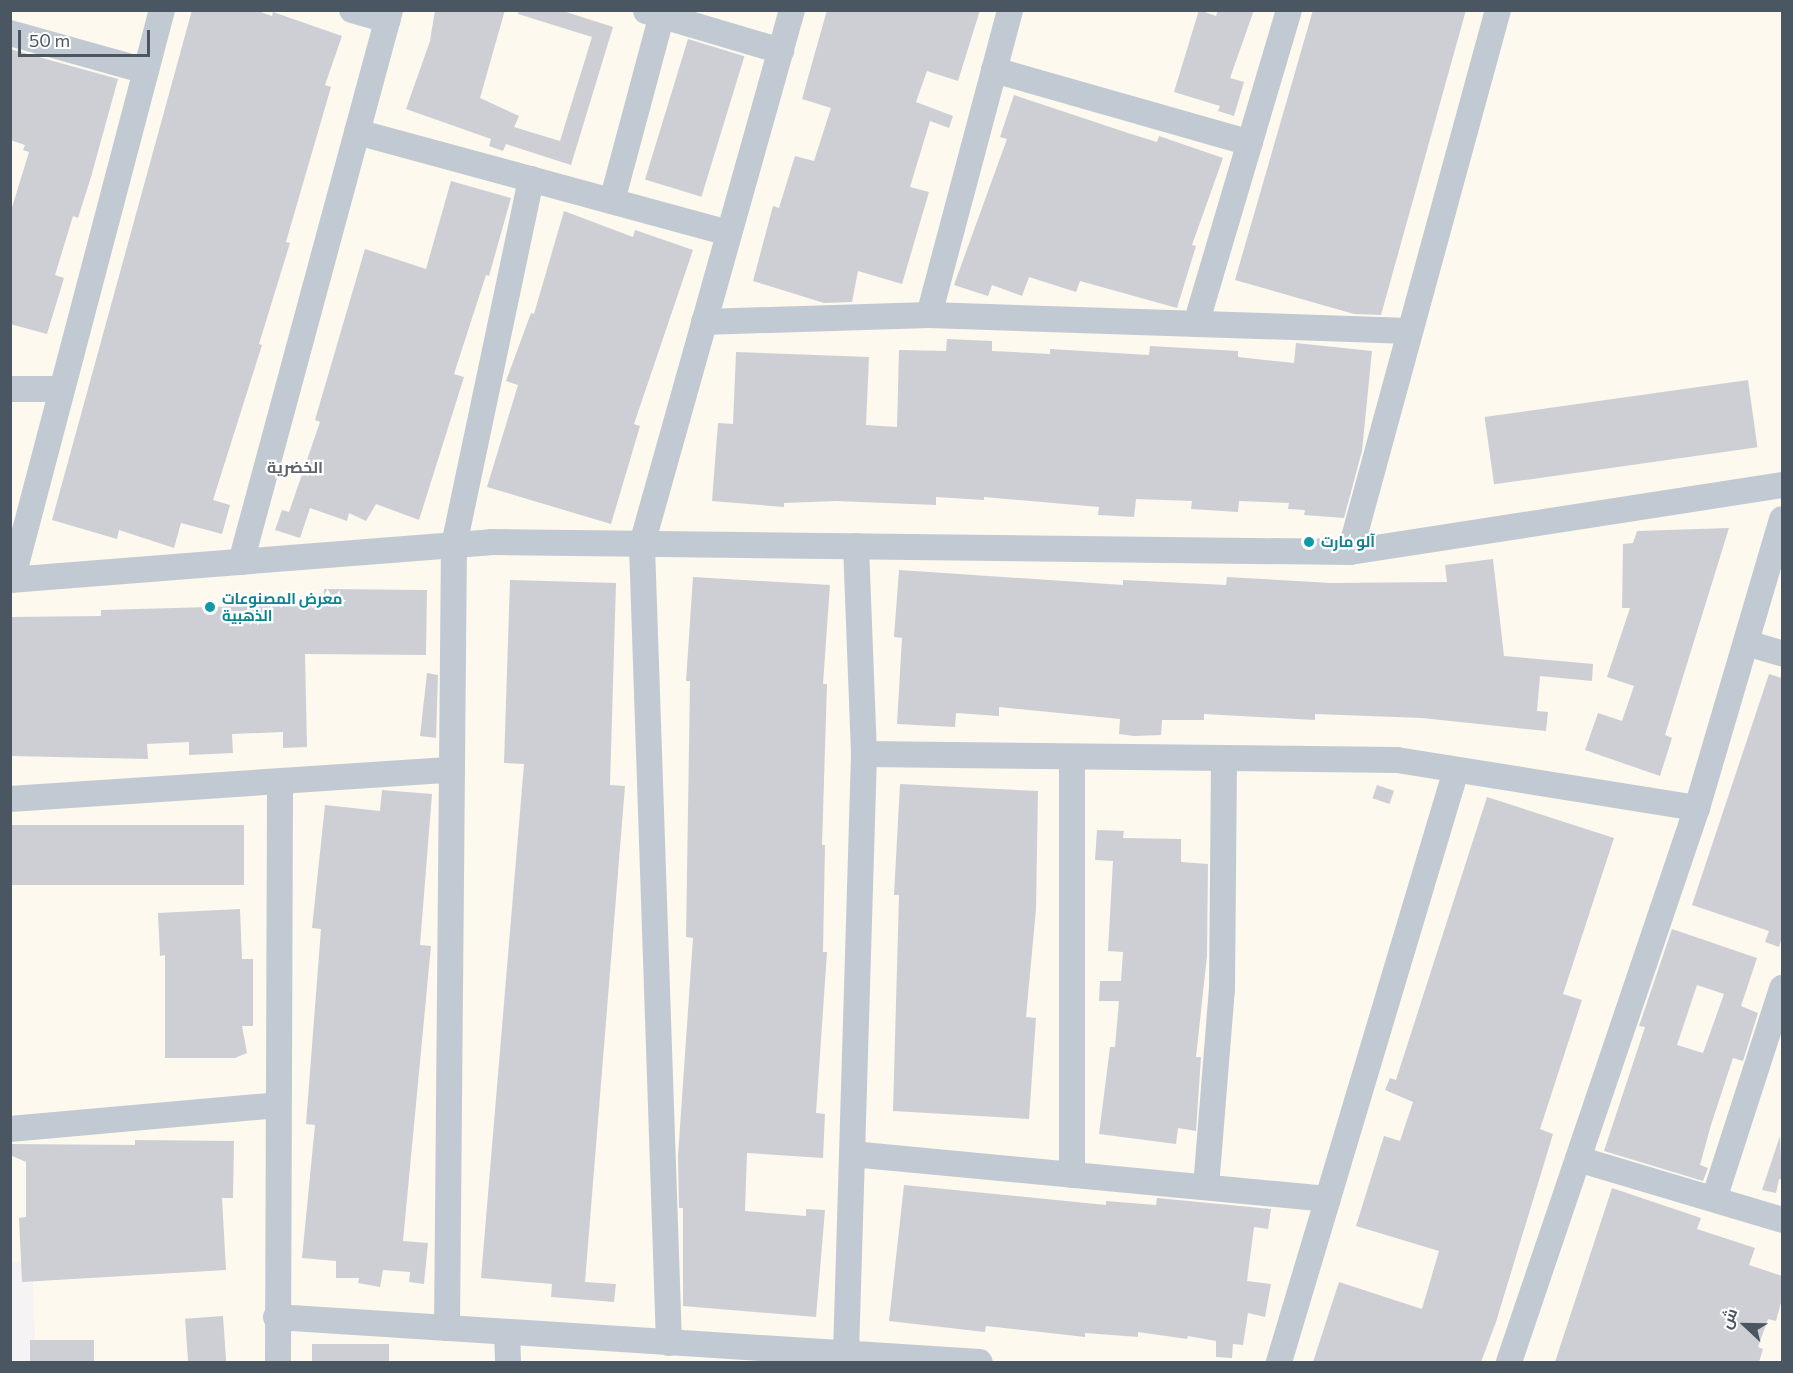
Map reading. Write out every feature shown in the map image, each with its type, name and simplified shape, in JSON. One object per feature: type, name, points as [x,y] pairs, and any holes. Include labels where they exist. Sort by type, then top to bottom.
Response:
[{"type":"street","points":[[162,10],[11,580],[454,545],[642,544],[1350,552],[1782,485]]},
{"type":"street","points":[[241,562],[389,15],[352,10]]},
{"type":"street","points":[[669,1343],[642,544],[792,10]]},
{"type":"street","points":[[929,315],[1010,10]]},
{"type":"street","points":[[1196,324],[1289,10]]},
{"type":"street","points":[[1350,552],[1498,10]]},
{"type":"street","points":[[612,201],[654,13],[781,51]]},
{"type":"street","points":[[10,33],[146,71]]},
{"type":"street","points":[[994,70],[1250,142]]},
{"type":"street","points":[[357,132],[729,233]]},
{"type":"street","points":[[447,1328],[454,545],[531,179]]},
{"type":"street","points":[[705,322],[929,315],[1410,331]]},
{"type":"street","points":[[10,389],[62,389]]},
{"type":"street","points":[[1509,1362],[1697,808],[1782,519]]},
{"type":"street","points":[[846,1354],[864,754],[856,546]]},
{"type":"street","points":[[1746,643],[1782,653]]},
{"type":"street","points":[[864,754],[1396,760],[1697,808]]},
{"type":"street","points":[[1072,757],[1072,1175]]},
{"type":"street","points":[[1206,1187],[1222,990],[1224,758]]},
{"type":"street","points":[[10,799],[452,770]]},
{"type":"street","points":[[1279,1362],[1456,770]]},
{"type":"street","points":[[278,1362],[276,1317],[280,781]]},
{"type":"street","points":[[1714,1199],[1782,988]]},
{"type":"street","points":[[10,1129],[278,1106]]},
{"type":"street","points":[[852,1154],[1328,1199]]},
{"type":"street","points":[[1578,1159],[1782,1220]]},
{"type":"street","points":[[276,1317],[980,1362]]},
{"type":"street","points":[[507,1332],[508,1362]]},
{"type":"shaded area","points":[[10,11],[1782,11],[1782,1362],[36,1362],[32,1262],[10,1262]]},
{"type":"building","points":[[192,10],[255,10],[272,16],[273,12],[342,36],[325,85],[331,87],[286,242],[290,243],[259,344],[262,345],[213,500],[230,505],[222,534],[181,523],[174,548],[119,530],[117,539],[52,520]]},
{"type":"building","points":[[435,10],[505,10],[480,98],[519,116],[514,127],[560,141],[592,37],[518,14],[519,10],[560,10],[613,27],[571,165],[506,144],[503,151],[489,146],[491,139],[406,109],[430,41]]},
{"type":"building","points":[[827,10],[980,10],[958,81],[927,71],[916,102],[953,116],[949,128],[930,121],[910,187],[929,192],[902,284],[858,271],[852,302],[824,303],[753,281],[773,206],[779,208],[795,156],[814,161],[831,108],[802,99]]},
{"type":"building","points":[[1199,10],[1216,16],[1218,10],[1254,10],[1230,78],[1244,82],[1234,116],[1218,111],[1220,106],[1174,92]]},
{"type":"building","points":[[1313,10],[1466,10],[1381,315],[1354,314],[1235,280]]},
{"type":"building","points":[[688,39],[744,56],[701,197],[645,180]]},
{"type":"building","points":[[10,49],[118,79],[78,218],[73,216],[55,275],[64,278],[47,334],[10,324],[10,214],[29,152],[23,150],[25,145],[10,140]]},
{"type":"building","points":[[1014,95],[1157,142],[1159,136],[1223,158],[1192,245],[1196,246],[1177,308],[1080,281],[1076,292],[1029,277],[1022,296],[992,285],[988,296],[954,285],[1007,139],[1000,137]]},
{"type":"building","points":[[451,181],[511,198],[489,276],[486,275],[454,374],[464,377],[419,520],[376,504],[366,521],[349,513],[347,521],[310,508],[300,538],[275,530],[282,510],[289,512],[320,422],[315,420],[365,249],[426,269]]},
{"type":"building","points":[[564,211],[633,237],[635,230],[693,250],[634,424],[640,426],[611,524],[487,487],[518,385],[506,381],[531,313],[534,314]]},
{"type":"building","points":[[947,339],[992,341],[992,351],[1050,354],[1050,349],[1149,355],[1150,346],[1238,351],[1238,357],[1294,363],[1296,343],[1372,351],[1362,451],[1344,518],[1304,515],[1305,510],[1288,509],[1289,503],[1239,501],[1238,512],[1191,509],[1192,501],[1136,499],[1134,517],[1098,515],[1099,507],[984,497],[984,500],[936,497],[936,505],[836,501],[784,503],[784,507],[712,501],[718,423],[733,424],[736,352],[869,357],[866,425],[897,427],[899,350],[946,351]]},
{"type":"building","points":[[1748,380],[1757,447],[1494,484],[1485,417]]},
{"type":"building","points":[[1729,528],[1665,735],[1672,738],[1660,776],[1585,750],[1598,713],[1622,721],[1634,686],[1607,677],[1630,608],[1622,608],[1623,544],[1633,543],[1637,531]]},
{"type":"building","points":[[1493,559],[1504,656],[1593,664],[1592,681],[1540,676],[1537,711],[1548,712],[1546,731],[1422,718],[1315,714],[1315,720],[1204,714],[1204,720],[1162,720],[1161,735],[1134,736],[1119,734],[1120,719],[999,707],[999,716],[956,713],[955,727],[897,724],[902,638],[894,637],[899,570],[1123,585],[1123,580],[1226,585],[1227,577],[1331,583],[1447,582],[1445,565]]},
{"type":"building","points":[[693,577],[830,585],[823,684],[827,684],[822,845],[825,845],[823,952],[827,952],[816,1113],[825,1114],[823,1158],[747,1153],[745,1211],[806,1216],[806,1209],[825,1210],[816,1317],[683,1306],[683,1208],[679,1208],[678,1156],[693,938],[686,937],[690,681],[686,681]]},
{"type":"building","points":[[510,580],[616,583],[610,785],[625,786],[585,1282],[616,1284],[614,1302],[551,1297],[552,1284],[481,1278],[524,764],[504,763]]},
{"type":"building","points":[[324,589],[427,590],[426,655],[305,654],[307,747],[283,748],[283,732],[232,734],[233,753],[189,755],[189,742],[147,744],[148,759],[10,756],[10,617],[101,616],[101,610],[323,604]]},
{"type":"building","points":[[427,673],[438,675],[436,738],[420,736]]},
{"type":"building","points":[[1769,674],[1782,678],[1782,937],[1779,947],[1765,942],[1769,931],[1692,905]]},
{"type":"building","points":[[900,784],[1038,791],[1036,909],[1026,1017],[1036,1018],[1029,1119],[893,1111],[899,895],[894,895]]},
{"type":"building","points":[[1377,785],[1394,791],[1389,804],[1372,798]]},
{"type":"building","points":[[382,790],[432,794],[420,945],[431,946],[403,1241],[428,1243],[424,1284],[409,1282],[410,1272],[383,1270],[380,1287],[358,1283],[359,1278],[336,1278],[336,1261],[302,1258],[315,1125],[306,1124],[321,929],[312,928],[325,805],[380,811]]},
{"type":"building","points":[[1487,797],[1614,838],[1563,994],[1582,1000],[1540,1129],[1553,1134],[1496,1322],[1481,1362],[1313,1362],[1339,1282],[1422,1309],[1439,1251],[1356,1226],[1384,1136],[1400,1141],[1413,1102],[1385,1090],[1390,1078],[1396,1080]]},
{"type":"building","points":[[10,825],[244,825],[244,885],[10,885]]},
{"type":"building","points":[[1097,830],[1124,831],[1123,838],[1181,839],[1181,862],[1208,864],[1207,956],[1196,1057],[1201,1057],[1196,1131],[1178,1128],[1176,1144],[1099,1134],[1110,1047],[1115,1047],[1119,1001],[1099,1001],[1100,981],[1121,981],[1123,952],[1108,951],[1113,861],[1095,860]]},
{"type":"building","points":[[240,909],[242,959],[253,959],[253,1026],[242,1026],[247,1053],[235,1058],[165,1058],[165,955],[160,956],[158,913]]},
{"type":"building","points":[[1672,929],[1757,958],[1741,1006],[1758,1013],[1743,1061],[1733,1058],[1711,1125],[1700,1165],[1708,1168],[1703,1181],[1604,1151],[1645,1027],[1639,1026]],"holes":[[[1697,985],[1724,994],[1703,1053],[1677,1045]]]},
{"type":"building","points":[[1780,1136],[1782,1180],[1779,1179],[1776,1193],[1762,1190]]},
{"type":"building","points":[[135,1140],[234,1141],[233,1198],[222,1198],[226,1270],[22,1282],[19,1218],[26,1217],[26,1162],[10,1155],[10,1144],[135,1145]]},
{"type":"building","points":[[904,1185],[1106,1205],[1106,1201],[1156,1205],[1157,1198],[1271,1209],[1268,1229],[1254,1227],[1247,1281],[1271,1284],[1265,1317],[1248,1313],[1243,1345],[1233,1344],[1232,1358],[1216,1357],[1216,1341],[1188,1336],[1187,1339],[1138,1332],[1138,1337],[1085,1333],[1085,1337],[986,1326],[985,1332],[889,1321]]},
{"type":"building","points":[[1612,1188],[1701,1218],[1697,1229],[1755,1248],[1749,1265],[1782,1276],[1782,1299],[1776,1321],[1768,1319],[1758,1347],[1763,1349],[1759,1362],[1555,1362]]},
{"type":"building","points":[[223,1316],[226,1362],[188,1362],[185,1319]]},
{"type":"building","points":[[30,1340],[94,1340],[94,1362],[30,1362]]},
{"type":"building","points":[[312,1344],[389,1344],[389,1362],[312,1362]]},
{"type":"place","name":"آلو مارت","points":[[1309,542]]},
{"type":"place","name":"معرض المصنوعات الذهبية","points":[[210,607]]},
{"type":"district","name":"الخضرية","points":[[295,467]]}]
